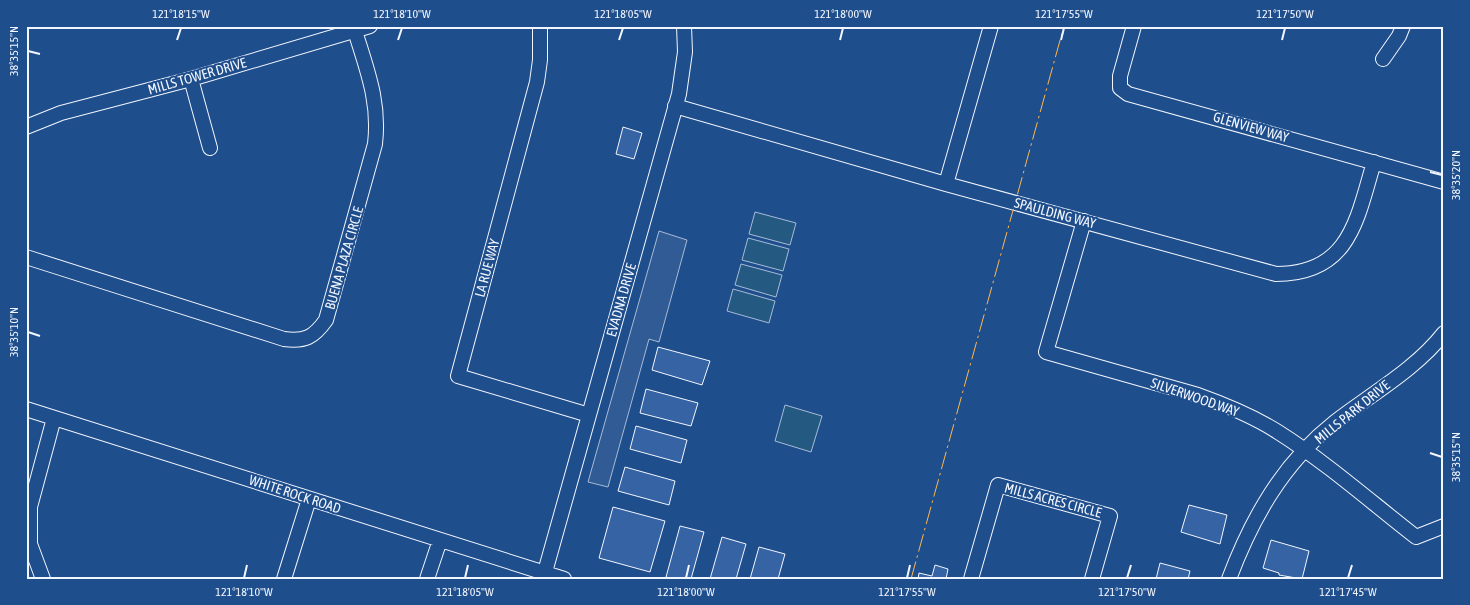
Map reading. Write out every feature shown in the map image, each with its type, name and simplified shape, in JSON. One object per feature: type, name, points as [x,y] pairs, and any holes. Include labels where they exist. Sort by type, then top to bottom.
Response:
[{"type":"street","name":"MILLS TOWER DRIVE","points":[[26,128],[61,113],[191,78],[370,26]]},
{"type":"street","name":"LA RUE WAY","points":[[540,26],[540,60],[537,82],[458,376],[589,415]]},
{"type":"street","name":"EVADNA DRIVE","points":[[546,572],[676,106],[685,52],[684,26]]},
{"type":"street","points":[[946,184],[991,26]]},
{"type":"street","name":"GLENVIEW WAY","points":[[1134,26],[1120,76],[1120,88],[1128,94],[1444,182]]},
{"type":"street","points":[[1383,59],[1399,36],[1403,26]]},
{"type":"street","name":"BUENA PLAZA CIRCLE","points":[[26,257],[284,339],[297,341],[309,338],[319,331],[326,320],[375,144],[376,104],[355,30]]},
{"type":"street","points":[[191,78],[210,148]]},
{"type":"street","name":"SPAULDING WAY","points":[[676,106],[946,184],[1263,271],[1283,274],[1303,272],[1327,261],[1346,242],[1357,220],[1374,162]]},
{"type":"street","name":"SILVERWOOD WAY","points":[[1084,221],[1046,352],[1198,395],[1245,414],[1278,432],[1305,450],[1416,537],[1444,526]]},
{"type":"street","name":"MILLS PARK DRIVE","points":[[1229,579],[1240,548],[1263,504],[1282,476],[1305,450],[1334,423],[1418,360],[1444,333]]},
{"type":"street","name":"WHITE ROCK ROAD","points":[[26,409],[564,579]]},
{"type":"street","points":[[43,579],[30,552],[30,507],[54,418]]},
{"type":"street","name":"MILLS ACRES CIRCLE","points":[[971,579],[998,485],[1110,516],[1092,579]]},
{"type":"street","points":[[284,579],[309,499]]},
{"type":"street","points":[[427,579],[440,540]]},
{"type":"shaded area","points":[[755,212],[796,223],[790,245],[749,234]]},
{"type":"shaded area","points":[[659,231],[687,240],[659,342],[649,339],[608,487],[588,482]]},
{"type":"shaded area","points":[[748,238],[789,249],[783,271],[742,260]]},
{"type":"shaded area","points":[[741,264],[782,275],[776,297],[735,285]]},
{"type":"shaded area","points":[[733,289],[775,301],[769,323],[727,311]]},
{"type":"shaded area","points":[[785,405],[822,416],[811,452],[775,441]]},
{"type":"building","points":[[623,127],[642,133],[634,159],[616,154]]},
{"type":"building","points":[[658,347],[710,361],[702,385],[652,370]]},
{"type":"building","points":[[646,389],[698,403],[691,426],[640,413]]},
{"type":"building","points":[[636,426],[687,440],[681,463],[630,449]]},
{"type":"building","points":[[625,467],[675,481],[669,505],[618,491]]},
{"type":"building","points":[[1189,505],[1227,515],[1220,544],[1181,532]]},
{"type":"building","points":[[613,507],[665,521],[650,572],[599,558]]},
{"type":"building","points":[[680,526],[704,532],[691,579],[666,577]]},
{"type":"building","points":[[722,537],[746,544],[736,579],[710,579]]},
{"type":"building","points":[[1271,540],[1309,551],[1302,579],[1279,575],[1279,573],[1263,568]]},
{"type":"building","points":[[759,547],[785,554],[778,579],[750,579]]},
{"type":"building","points":[[1160,563],[1190,571],[1188,579],[1156,579]]},
{"type":"building","points":[[935,565],[948,569],[946,579],[918,579],[919,573],[932,576]]},
{"type":"power","points":[[911,579],[1064,26]]}]
